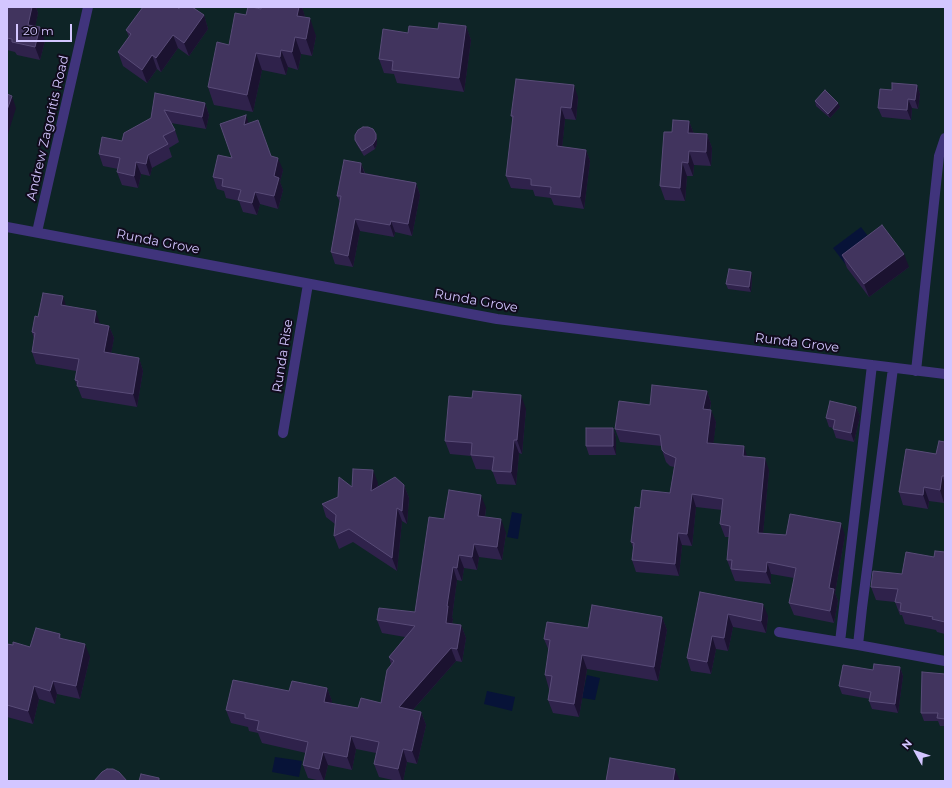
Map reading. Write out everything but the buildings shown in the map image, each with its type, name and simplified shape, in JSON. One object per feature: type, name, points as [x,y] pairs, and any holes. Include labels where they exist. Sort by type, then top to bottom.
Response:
[{"type":"street","name":"Andrew Zagoritis Road","points":[[38,232],[88,7]]},
{"type":"street","points":[[916,370],[939,156],[945,138]]},
{"type":"street","name":"Runda Grove","points":[[7,227],[497,319],[945,374]]},
{"type":"street","name":"Runda Rise","points":[[283,433],[308,284]]},
{"type":"street","points":[[840,642],[872,365]]},
{"type":"street","points":[[858,645],[893,368]]},
{"type":"street","points":[[780,632],[945,661]]},
{"type":"green space","points":[[7,7],[945,7],[945,781],[7,781]]},
{"type":"water","points":[[861,227],[874,244],[846,265],[833,248]]},
{"type":"water","points":[[512,512],[522,514],[518,539],[507,537]]},
{"type":"water","points":[[587,675],[600,678],[595,700],[582,698]]},
{"type":"water","points":[[487,691],[515,697],[512,711],[484,704]]},
{"type":"water","points":[[275,757],[302,761],[299,777],[272,772]]}]
